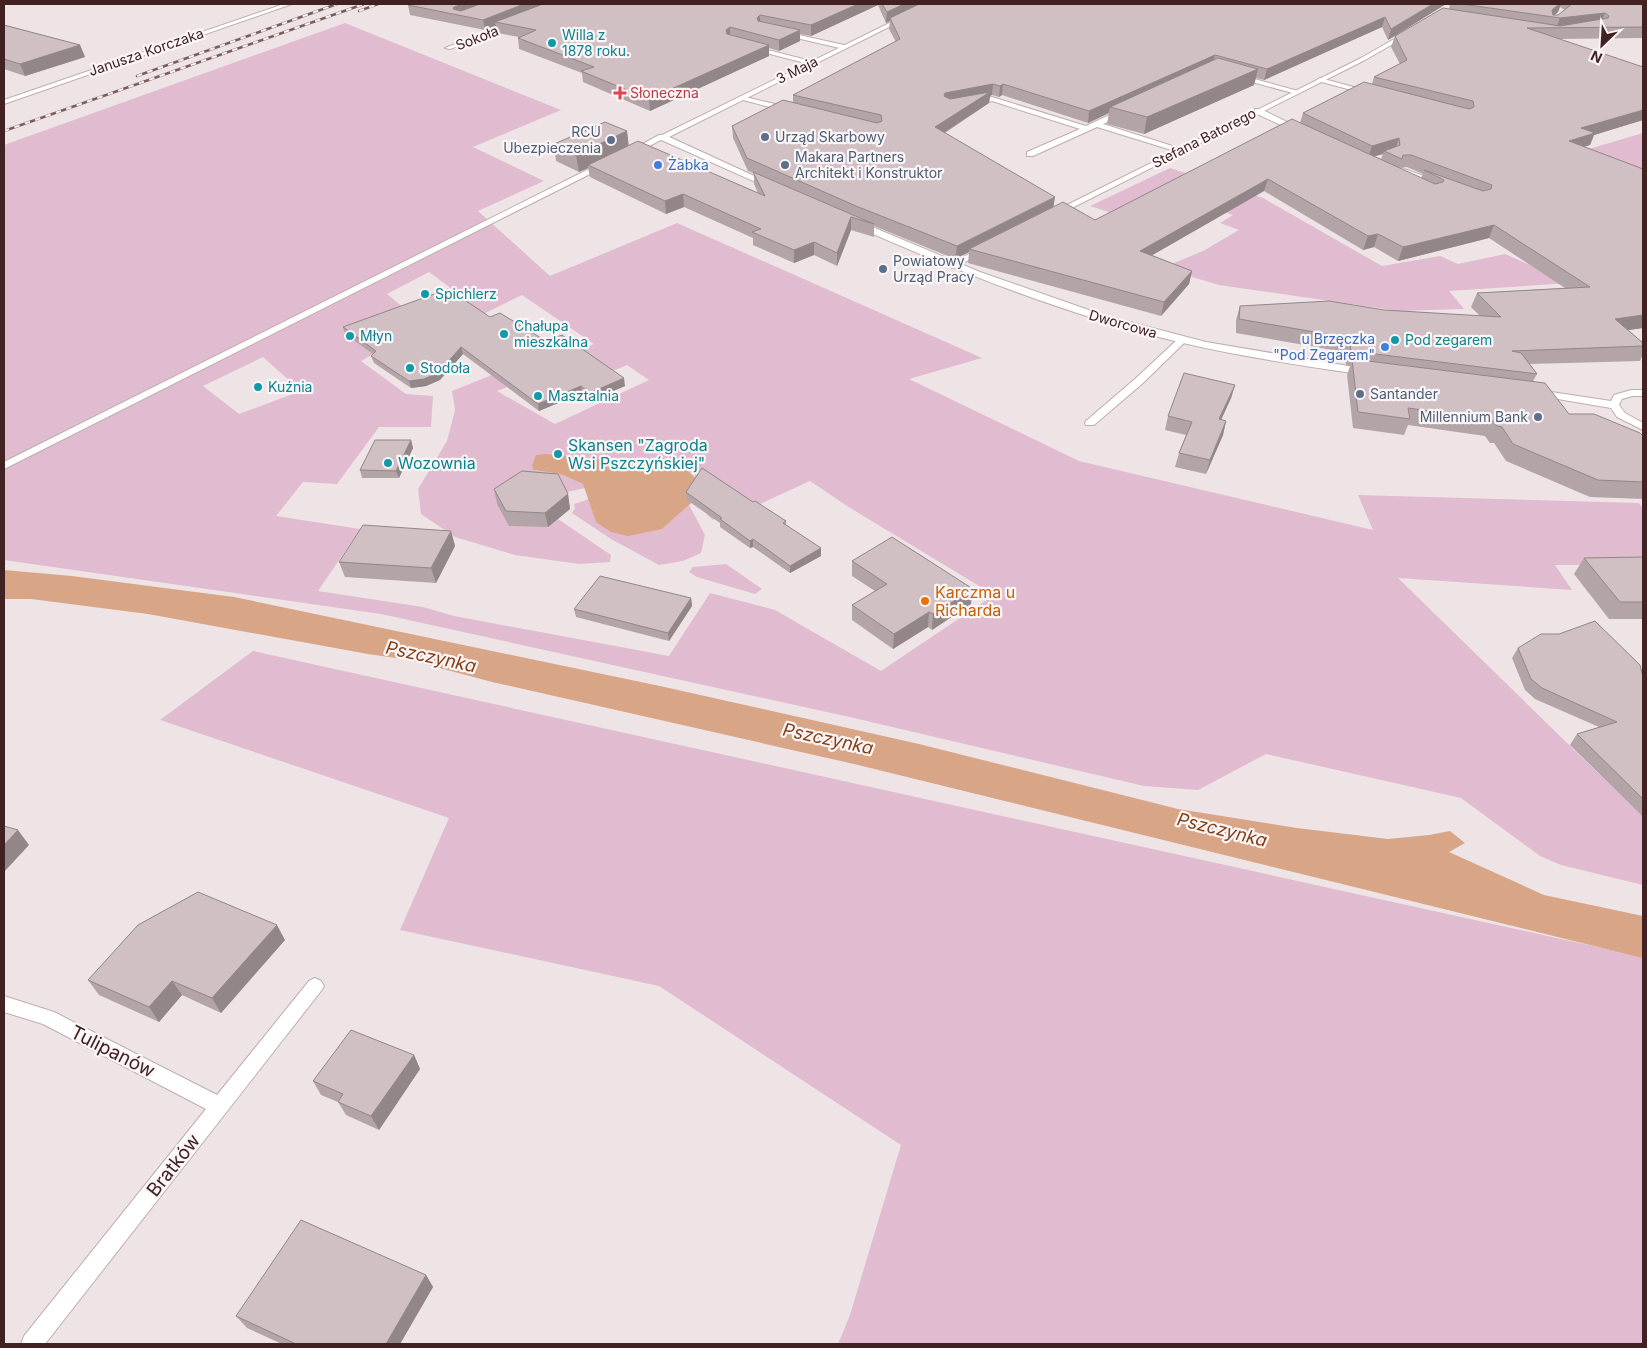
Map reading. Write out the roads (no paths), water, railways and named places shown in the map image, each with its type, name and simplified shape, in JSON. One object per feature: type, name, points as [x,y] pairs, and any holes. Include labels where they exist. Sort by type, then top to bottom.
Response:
[{"type":"street","name":"Janusza Korczaka","points":[[4,102],[289,4]]},
{"type":"street","name":"3 Maja","points":[[4,466],[619,158],[932,4]]},
{"type":"street","name":"Sokoła","points":[[448,48],[521,20]]},
{"type":"street","name":"Stefana Batorego","points":[[1043,219],[1363,59],[1421,25]]},
{"type":"street","points":[[770,30],[844,47]]},
{"type":"street","points":[[747,47],[813,62]]},
{"type":"street","points":[[1232,75],[1296,92]]},
{"type":"street","points":[[1320,80],[1378,95]]},
{"type":"street","points":[[741,98],[801,113]]},
{"type":"street","points":[[966,104],[992,99],[1086,128]]},
{"type":"street","points":[[1030,154],[1132,107]]},
{"type":"street","points":[[1258,111],[1310,135]]},
{"type":"street","points":[[1096,124],[1182,150]]},
{"type":"street","points":[[662,137],[777,188]]},
{"type":"street","points":[[1418,185],[1387,168],[1417,174],[1445,186]]},
{"type":"street","name":"Dworcowa","points":[[849,220],[952,265],[1058,304],[1182,340],[1264,356],[1377,374]]},
{"type":"street","points":[[952,265],[991,245]]},
{"type":"street","points":[[1090,423],[1139,381],[1182,340]]},
{"type":"street","points":[[1528,392],[1614,405],[1621,415],[1643,427]]},
{"type":"street","points":[[1614,405],[1618,396],[1643,393]]},
{"type":"street","name":"Bratków","points":[[32,1344],[315,986]]},
{"type":"street","name":"Tulipanów","points":[[4,1004],[48,1018],[219,1106]]},
{"type":"water","points":[[546,454],[676,466],[687,470],[703,485],[697,498],[662,529],[628,536],[611,532],[596,522],[583,484],[560,474],[534,470],[532,466],[536,455]]},
{"type":"water","name":"Pszczynka","points":[[4,570],[72,576],[234,597],[660,686],[919,744],[1178,809],[1297,828],[1388,839],[1450,831],[1465,843],[1449,852],[1544,895],[1643,916],[1643,958],[854,764],[492,682],[410,660],[148,614],[31,599],[4,599]]},
{"type":"railway","points":[[137,76],[337,4]]},
{"type":"railway","points":[[4,131],[364,4]]},
{"type":"railway","points":[[359,11],[378,4]]},
{"type":"place","name":"Willa z 1878 roku.","points":[[552,43]]},
{"type":"place","name":"Słoneczna","points":[[620,93]]},
{"type":"place","name":"Urząd Skarbowy","points":[[765,137]]},
{"type":"place","name":"RCU Ubezpieczenia","points":[[611,140]]},
{"type":"place","name":"Żabka","points":[[658,165]]},
{"type":"place","name":"Makara Partners Architekt i Konstruktor","points":[[785,165]]},
{"type":"place","name":"Powiatowy Urząd Pracy","points":[[883,269]]},
{"type":"place","name":"Spichlerz","points":[[425,294]]},
{"type":"place","name":"Chałupa mieszkalna","points":[[504,334]]},
{"type":"place","name":"Młyn","points":[[350,336]]},
{"type":"place","name":"Pod zegarem","points":[[1395,340]]},
{"type":"place","name":"u Brzęczka \"Pod Zegarem\"","points":[[1385,347]]},
{"type":"place","name":"Stodoła","points":[[410,368]]},
{"type":"place","name":"Kuźnia","points":[[258,387]]},
{"type":"place","name":"Santander","points":[[1360,394]]},
{"type":"place","name":"Masztalnia","points":[[538,396]]},
{"type":"place","name":"Millennium Bank","points":[[1538,417]]},
{"type":"place","name":"Skansen \"Zagroda Wsi Pszczyńskiej\"","points":[[558,454]]},
{"type":"place","name":"Wozownia","points":[[388,463]]},
{"type":"place","name":"Karczma u Richarda","points":[[925,601]]}]
